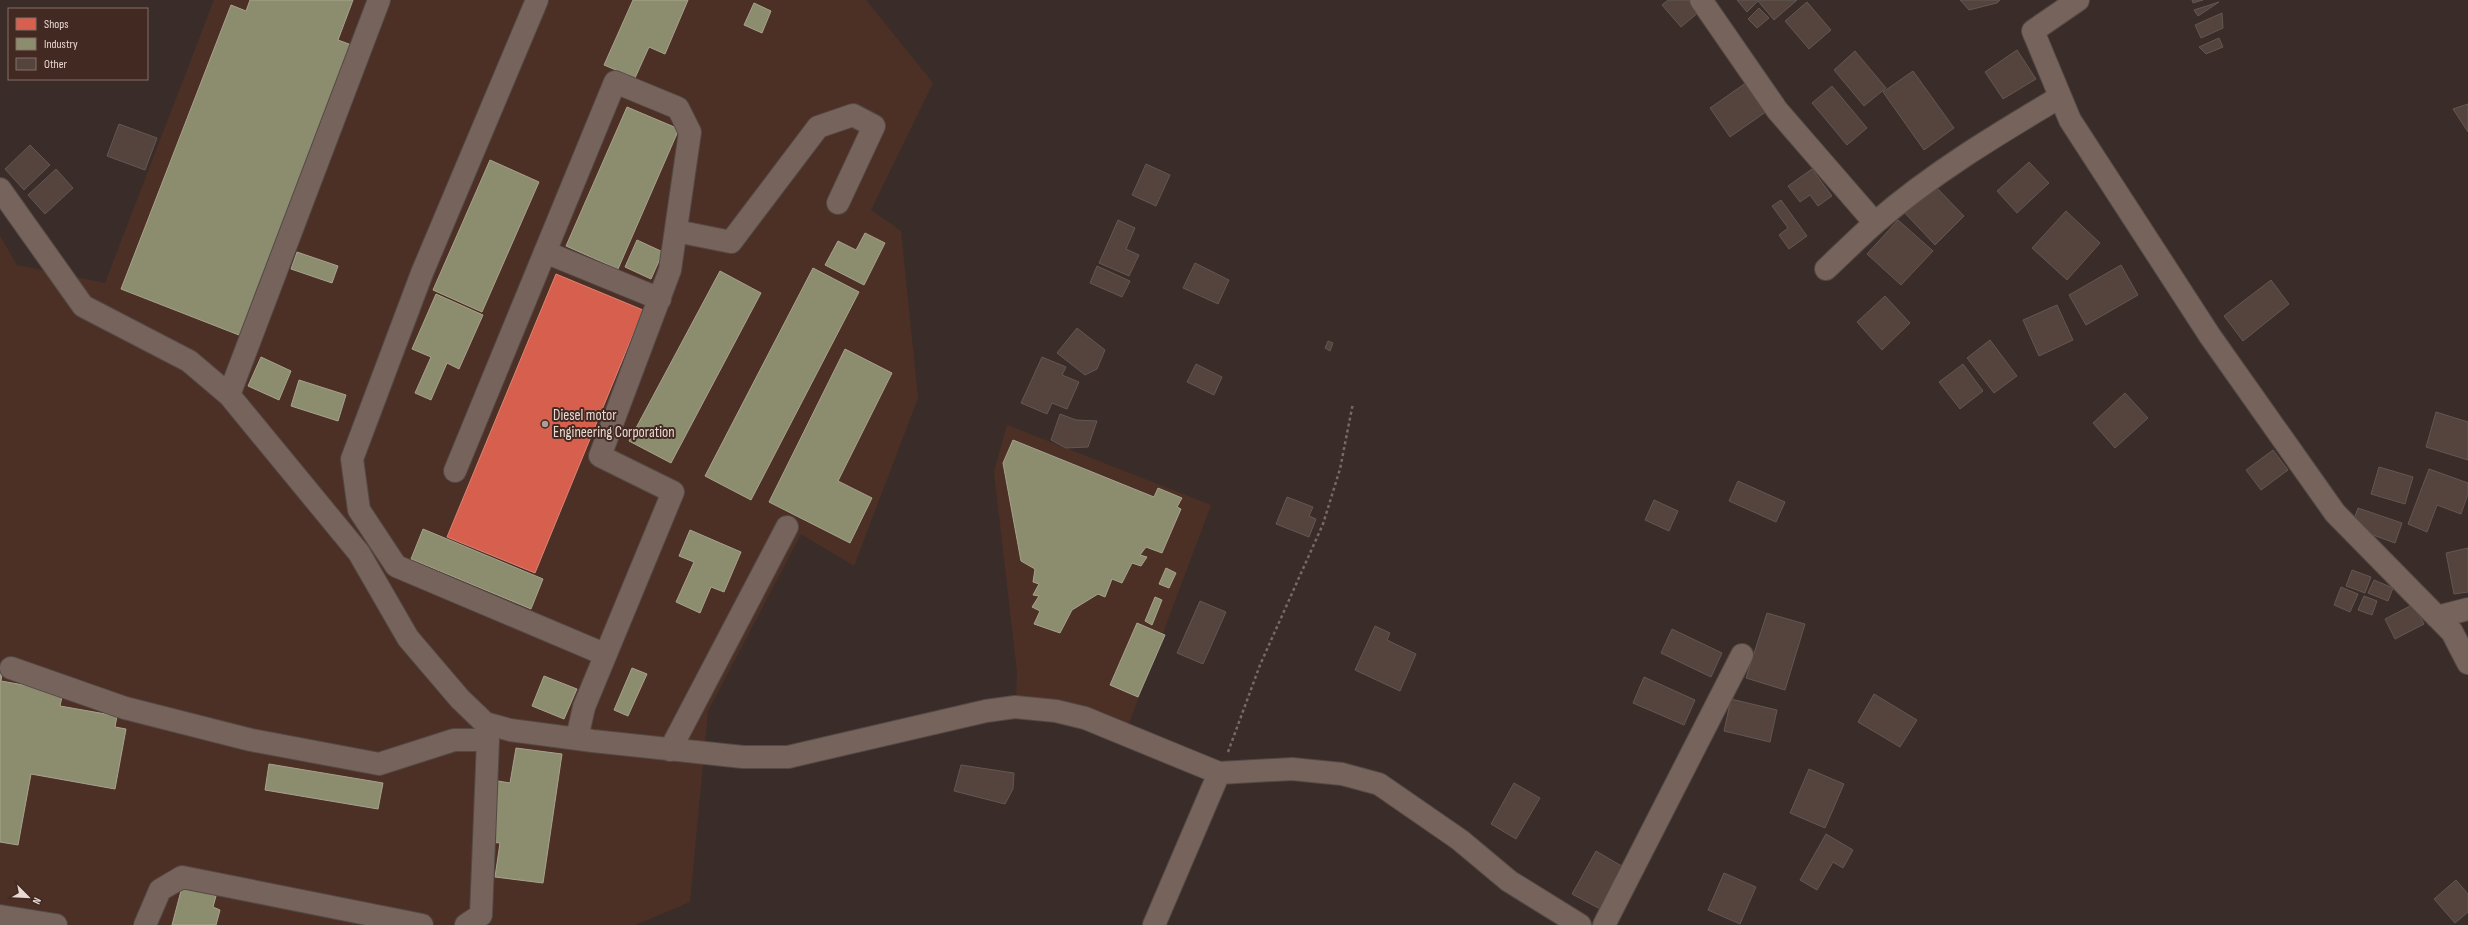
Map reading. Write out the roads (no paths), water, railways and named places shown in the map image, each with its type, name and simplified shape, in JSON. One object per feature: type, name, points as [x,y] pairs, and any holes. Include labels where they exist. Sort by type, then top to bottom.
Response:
[{"type":"street","points":[[537,0],[422,273],[352,459],[359,510],[396,566],[604,654]]},
{"type":"street","points":[[1700,0],[1777,110],[1875,223]]},
{"type":"street","points":[[2078,0],[2033,31],[2070,120],[2210,336],[2335,514],[2452,632],[2468,663]]},
{"type":"street","points":[[229,395],[373,2]]},
{"type":"street","points":[[455,471],[615,82],[678,108],[690,132],[670,270],[600,456],[673,492],[604,654],[584,707],[577,738]]},
{"type":"street","points":[[1826,269],[1875,223],[1936,176],[1995,136],[2060,96]]},
{"type":"street","points":[[676,231],[731,242],[818,127],[853,115],[874,126],[838,202]]},
{"type":"street","points":[[2,196],[83,306],[189,361],[229,395],[359,553],[408,638],[487,732],[481,915],[466,925]]},
{"type":"street","points":[[545,252],[660,298]]},
{"type":"street","points":[[670,750],[787,527]]},
{"type":"street","points":[[2437,617],[2468,609]]},
{"type":"street","points":[[1604,925],[1742,655]]},
{"type":"street","points":[[11,668],[125,708],[251,740],[379,764],[454,740],[487,732],[510,730],[670,750],[743,757],[788,757],[910,728],[1015,708],[1056,711],[1085,718],[1220,774],[1292,770],[1342,774],[1379,784],[1460,840],[1509,881],[1580,925]]},
{"type":"street","points":[[1154,925],[1220,774]]},
{"type":"street","points":[[145,925],[160,890],[182,877],[422,925]]},
{"type":"street","points":[[0,916],[56,925]]},
{"type":"place","name":"Diesel motor Engineering Corporation","points":[[545,424]]}]
